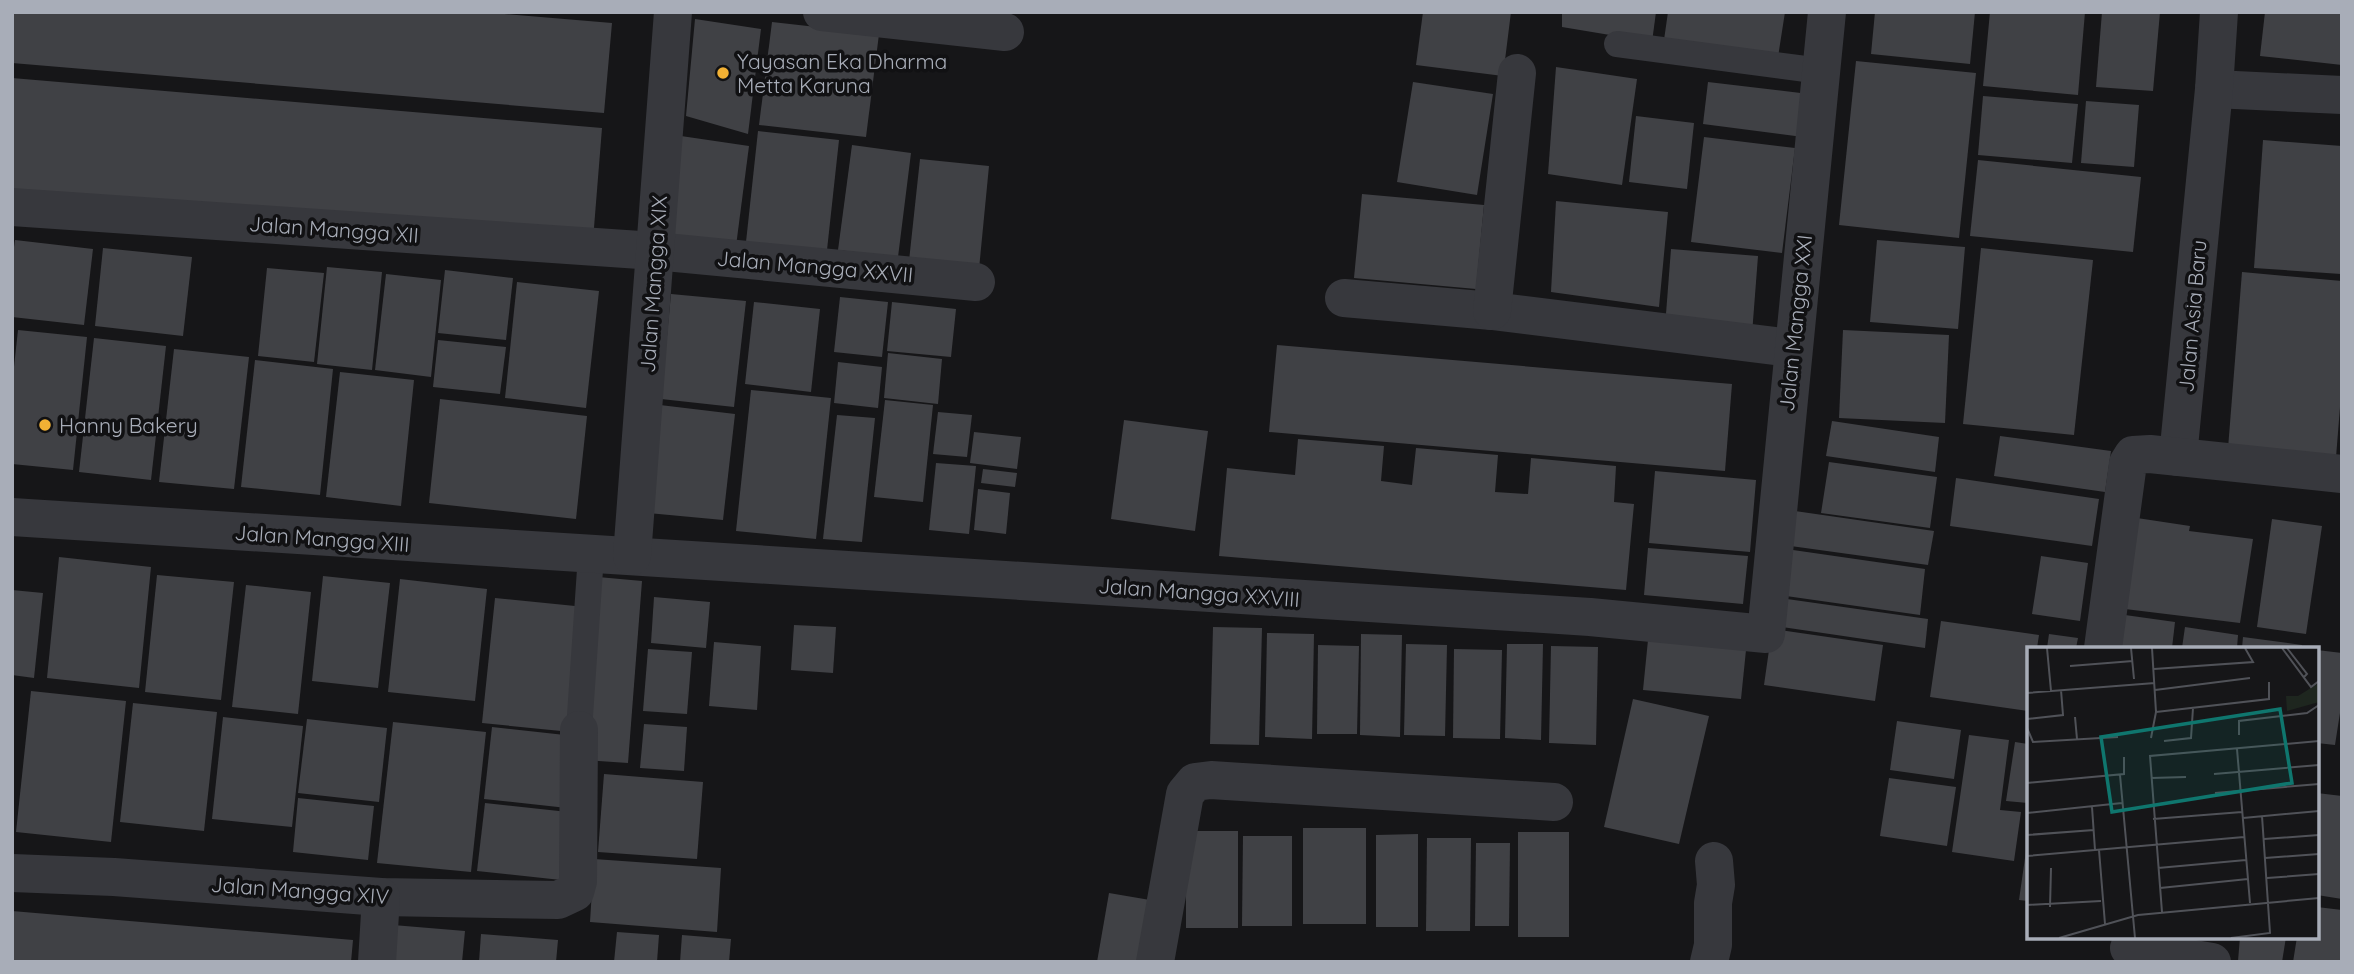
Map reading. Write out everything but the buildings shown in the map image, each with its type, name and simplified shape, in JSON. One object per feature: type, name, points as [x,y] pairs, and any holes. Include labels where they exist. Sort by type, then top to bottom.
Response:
[{"type":"street","name":"Jalan Mangga XIX","points":[[632,556],[673,12]]},
{"type":"street","points":[[822,12],[1005,32]]},
{"type":"street","name":"Jalan Mangga XXI","points":[[1766,634],[1827,12]]},
{"type":"street","name":"Jalan Asia Baru","points":[[2179,457],[2219,12]]},
{"type":"street","points":[[1492,311],[1517,73]]},
{"type":"street","points":[[2214,89],[2342,95]]},
{"type":"street","name":"Jalan Mangga XII","points":[[12,206],[655,251]]},
{"type":"street","name":"Jalan Mangga XXVII","points":[[655,251],[976,282]]},
{"type":"street","points":[[1344,298],[1492,311],[1792,348]]},
{"type":"street","points":[[2103,647],[2128,463],[2133,455],[2179,457],[2342,474]]},
{"type":"street","name":"Jalan Mangga XIII","points":[[12,517],[632,556]]},
{"type":"street","name":"Jalan Mangga XXVIII","points":[[632,556],[1590,617],[1766,634]]},
{"type":"street","name":"Jalan Mangga XIV","points":[[12,873],[114,877],[381,897],[558,900],[575,892],[578,881],[579,730]]},
{"type":"street","points":[[1155,962],[1185,794],[1195,782],[1211,780],[1554,802]]},
{"type":"street","points":[[1709,962],[1713,945],[1716,885],[1714,861]]},
{"type":"street","points":[[377,962],[381,897]]},
{"type":"street","points":[[2129,948],[2211,962]]},
{"type":"lane","points":[[1617,44],[1821,71]]},
{"type":"lane","points":[[579,730],[591,555]]},
{"type":"place","name":"Yayasan Eka Dharma Metta Karuna","points":[[723,73]]},
{"type":"place","name":"Hanny Bakery","points":[[45,425]]}]
